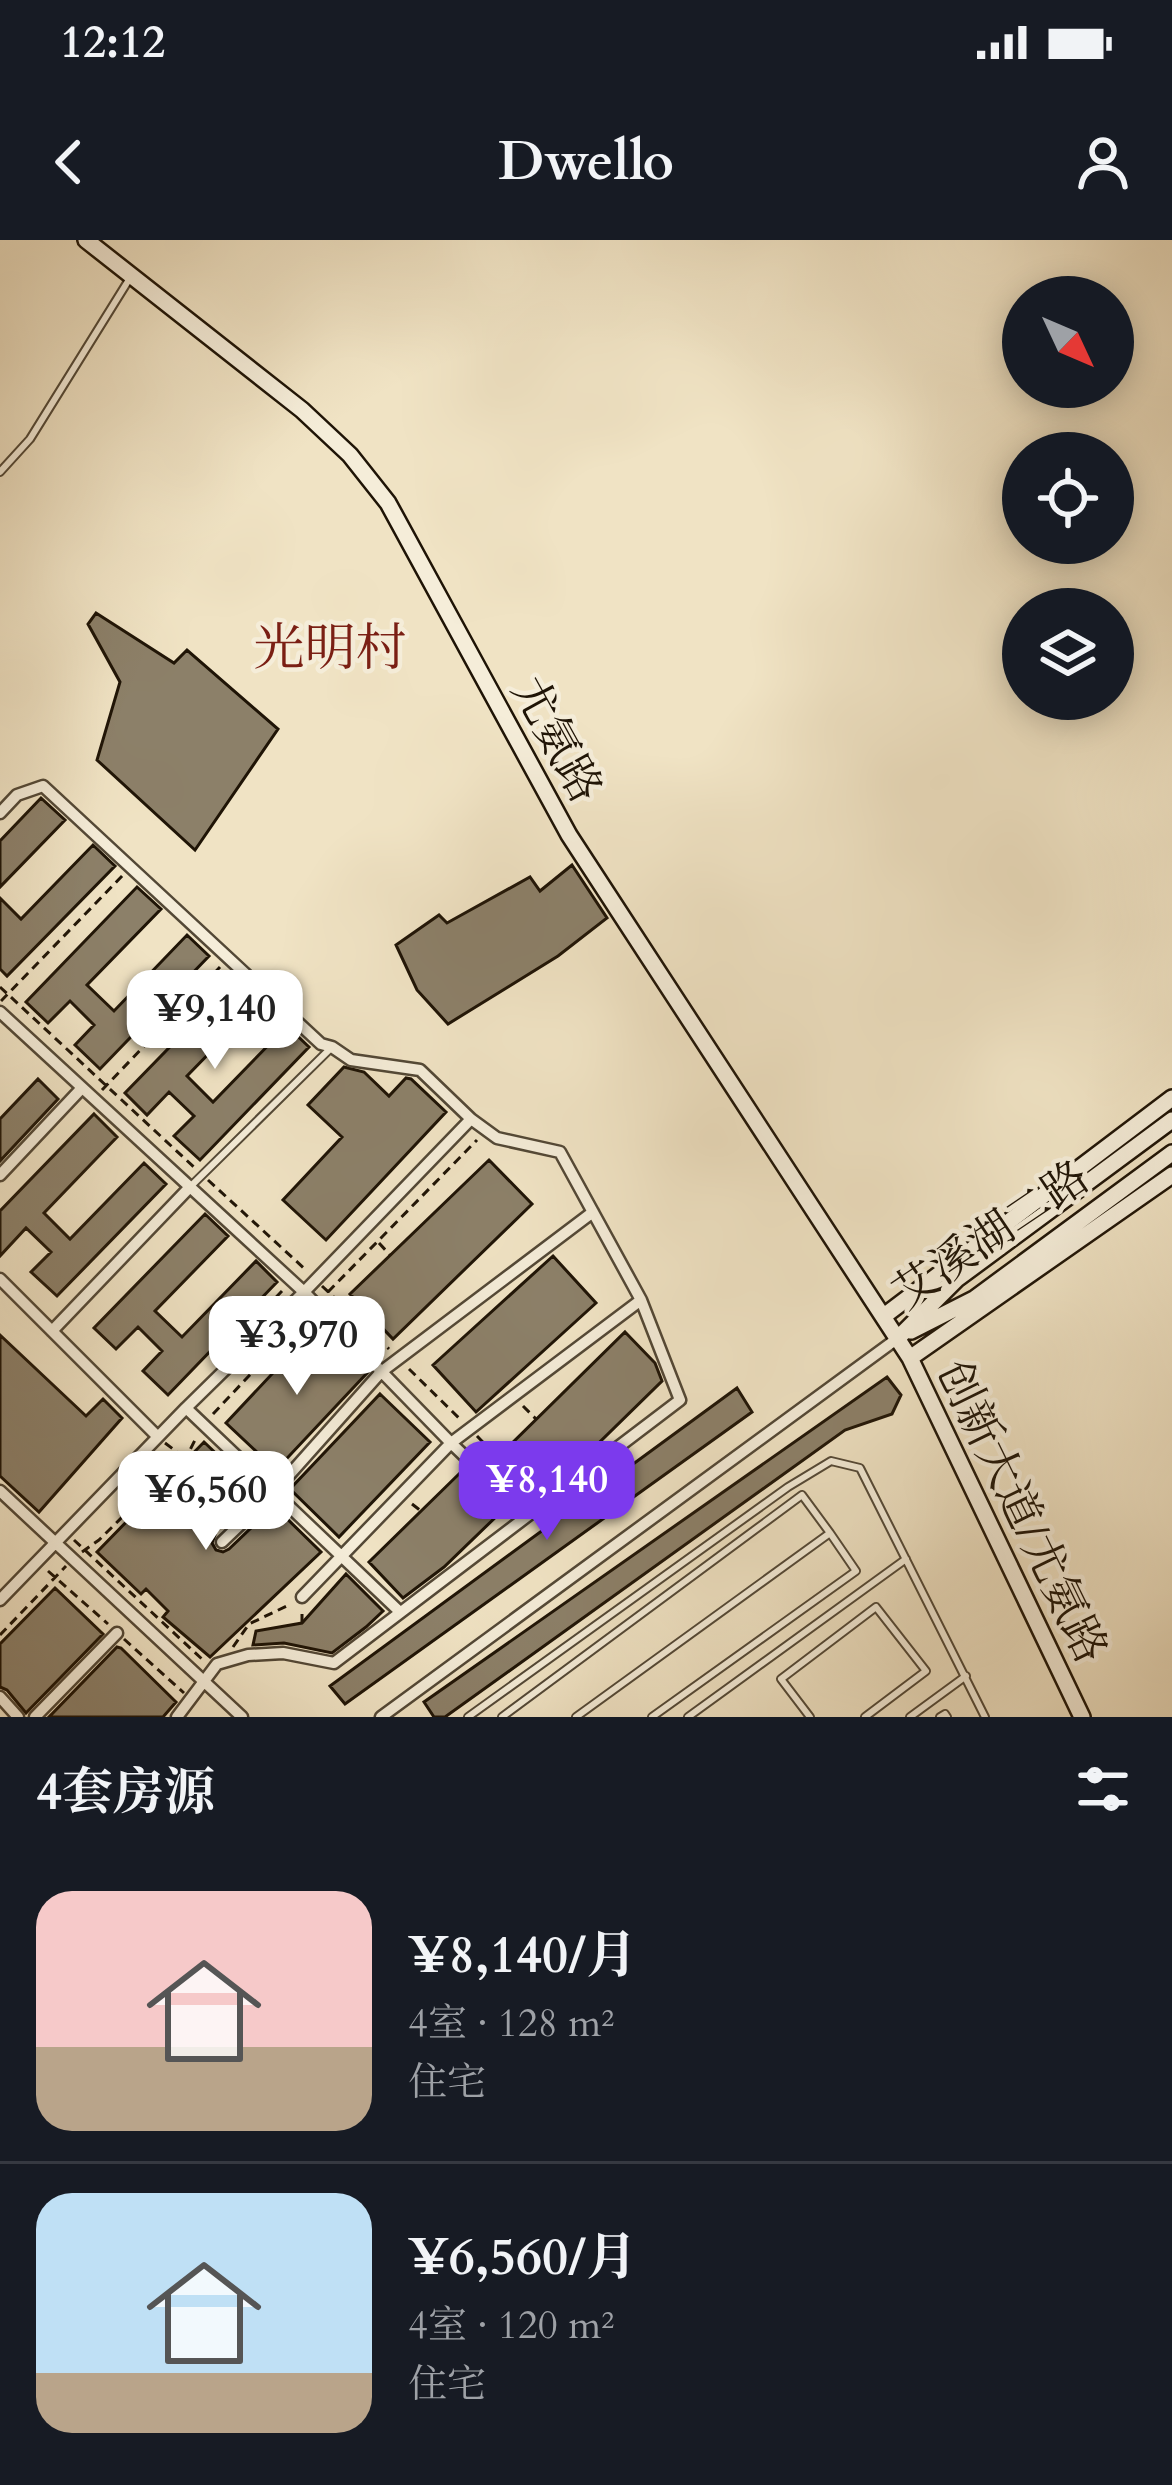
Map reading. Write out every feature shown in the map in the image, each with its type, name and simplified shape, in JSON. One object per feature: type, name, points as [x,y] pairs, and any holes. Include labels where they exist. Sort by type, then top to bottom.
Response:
[{"type":"main road","name":"尤氨路","points":[[86,240],[302,410],[350,455],[388,503],[595,887],[898,1338]]},
{"type":"main road","points":[[884,1316],[1172,1098]]},
{"type":"main road","name":"艾溪湖二路","points":[[898,1338],[957,1279],[1172,1120]]},
{"type":"main road","name":"艾溪湖二路","points":[[898,1338],[974,1299],[1172,1153]]},
{"type":"main road","points":[[910,1358],[1172,1175]]},
{"type":"main road","name":"创新大道/尤氨路","points":[[898,1338],[1082,1717]]},
{"type":"street","points":[[2,808],[17,794],[44,786],[321,1045],[351,1060],[420,1070],[497,1138],[560,1152],[640,1300],[680,1400],[334,1663],[283,1653],[248,1655],[218,1666],[177,1717]]},
{"type":"street","points":[[0,1012],[304,1292],[527,1516]]},
{"type":"street","points":[[0,1175],[81,1090]]},
{"type":"street","points":[[0,1600],[471,1119]]},
{"type":"street","points":[[52,1331],[189,1188]]},
{"type":"street","points":[[222,1542],[382,1372],[593,1212]]},
{"type":"street","points":[[0,1279],[158,1437]]},
{"type":"street","points":[[302,1597],[451,1443],[640,1300]]},
{"type":"street","points":[[381,1717],[898,1338]]},
{"type":"street","points":[[186,1408],[400,1612]]},
{"type":"street","points":[[0,1491],[242,1717]]},
{"type":"street","points":[[35,1717],[117,1633]]},
{"type":"street","points":[[0,1697],[18,1717]]},
{"type":"lane","points":[[0,472],[30,439],[132,275]]},
{"type":"lane","points":[[189,1188],[332,1047]]},
{"type":"lane","points":[[468,1717],[831,1461],[860,1468],[985,1717]]},
{"type":"lane","points":[[502,1717],[802,1496],[856,1571],[652,1717]]},
{"type":"lane","points":[[576,1717],[830,1533]]},
{"type":"lane","points":[[688,1717],[906,1559]]},
{"type":"lane","points":[[810,1717],[782,1679],[877,1607],[926,1671],[866,1717]]},
{"type":"lane","points":[[910,1717],[966,1676]]},
{"type":"path","points":[[0,1002],[131,867]]},
{"type":"path","points":[[92,1100],[229,958]]},
{"type":"path","points":[[0,987],[316,1280]]},
{"type":"path","points":[[486,1130],[328,1292],[542,1504]]},
{"type":"path","points":[[377,1241],[390,1255]]},
{"type":"path","points":[[0,1635],[72,1559],[190,1450],[202,1424],[316,1304]]},
{"type":"path","points":[[253,1342],[268,1357],[284,1361]]},
{"type":"path","points":[[512,1397],[536,1419]]},
{"type":"path","points":[[158,1437],[183,1456]]},
{"type":"path","points":[[401,1495],[421,1511]]},
{"type":"path","points":[[86,1550],[218,1666],[249,1624],[302,1597]]},
{"type":"building","points":[[96,613],[174,663],[187,650],[278,729],[195,850],[97,760],[120,682],[88,624]]},
{"type":"building","points":[[41,798],[65,820],[0,887],[0,841]]},
{"type":"building","points":[[93,845],[115,866],[7,976],[0,969],[0,898],[21,919]]},
{"type":"building","points":[[572,865],[607,918],[558,956],[448,1024],[417,990],[396,945],[439,915],[447,923],[530,877],[540,891]]},
{"type":"building","points":[[137,887],[161,909],[87,985],[114,1011],[187,935],[209,956],[100,1069],[75,1045],[94,1025],[70,1001],[48,1023],[26,1002]]},
{"type":"building","points":[[236,979],[260,1001],[187,1076],[213,1102],[287,1026],[309,1047],[200,1160],[174,1136],[194,1116],[169,1092],[147,1115],[125,1093]]},
{"type":"building","points":[[344,1067],[364,1072],[389,1096],[406,1078],[411,1079],[446,1112],[326,1240],[283,1200],[342,1137],[308,1105]]},
{"type":"building","points":[[38,1079],[58,1099],[0,1161],[0,1119]]},
{"type":"building","points":[[94,1114],[117,1137],[44,1213],[70,1239],[144,1163],[166,1184],[57,1296],[31,1272],[51,1252],[26,1228],[0,1256],[0,1211]]},
{"type":"building","points":[[489,1160],[532,1204],[393,1339],[350,1294]]},
{"type":"building","points":[[205,1214],[228,1236],[155,1311],[182,1337],[256,1261],[277,1282],[168,1395],[143,1371],[162,1351],[138,1327],[116,1349],[94,1328]]},
{"type":"building","points":[[553,1256],[596,1303],[476,1412],[433,1365]]},
{"type":"building","points":[[318,1325],[368,1372],[276,1470],[226,1423]]},
{"type":"building","points":[[625,1332],[655,1363],[662,1381],[540,1494],[501,1454]]},
{"type":"building","points":[[0,1335],[86,1416],[103,1399],[122,1418],[39,1512],[0,1476]]},
{"type":"building","points":[[887,1377],[901,1395],[892,1414],[845,1430],[445,1717],[434,1717],[424,1702]]},
{"type":"building","points":[[737,1388],[752,1412],[345,1704],[330,1686]]},
{"type":"building","points":[[380,1394],[430,1442],[339,1537],[290,1489]]},
{"type":"building","points":[[204,1442],[248,1484],[206,1527],[215,1535],[216,1550],[229,1549],[274,1506],[321,1552],[210,1657],[163,1617],[168,1611],[146,1589],[141,1594],[97,1552]]},
{"type":"building","points":[[462,1471],[502,1511],[444,1567],[403,1598],[369,1562]]},
{"type":"building","points":[[346,1574],[383,1611],[332,1653],[284,1643],[253,1645],[256,1631],[302,1623]]},
{"type":"building","points":[[55,1588],[103,1634],[26,1713],[0,1687],[0,1644]]},
{"type":"building","points":[[117,1647],[176,1702],[163,1717],[49,1717]]},
{"type":"district","name":"光明村","points":[[330,647]]}]
